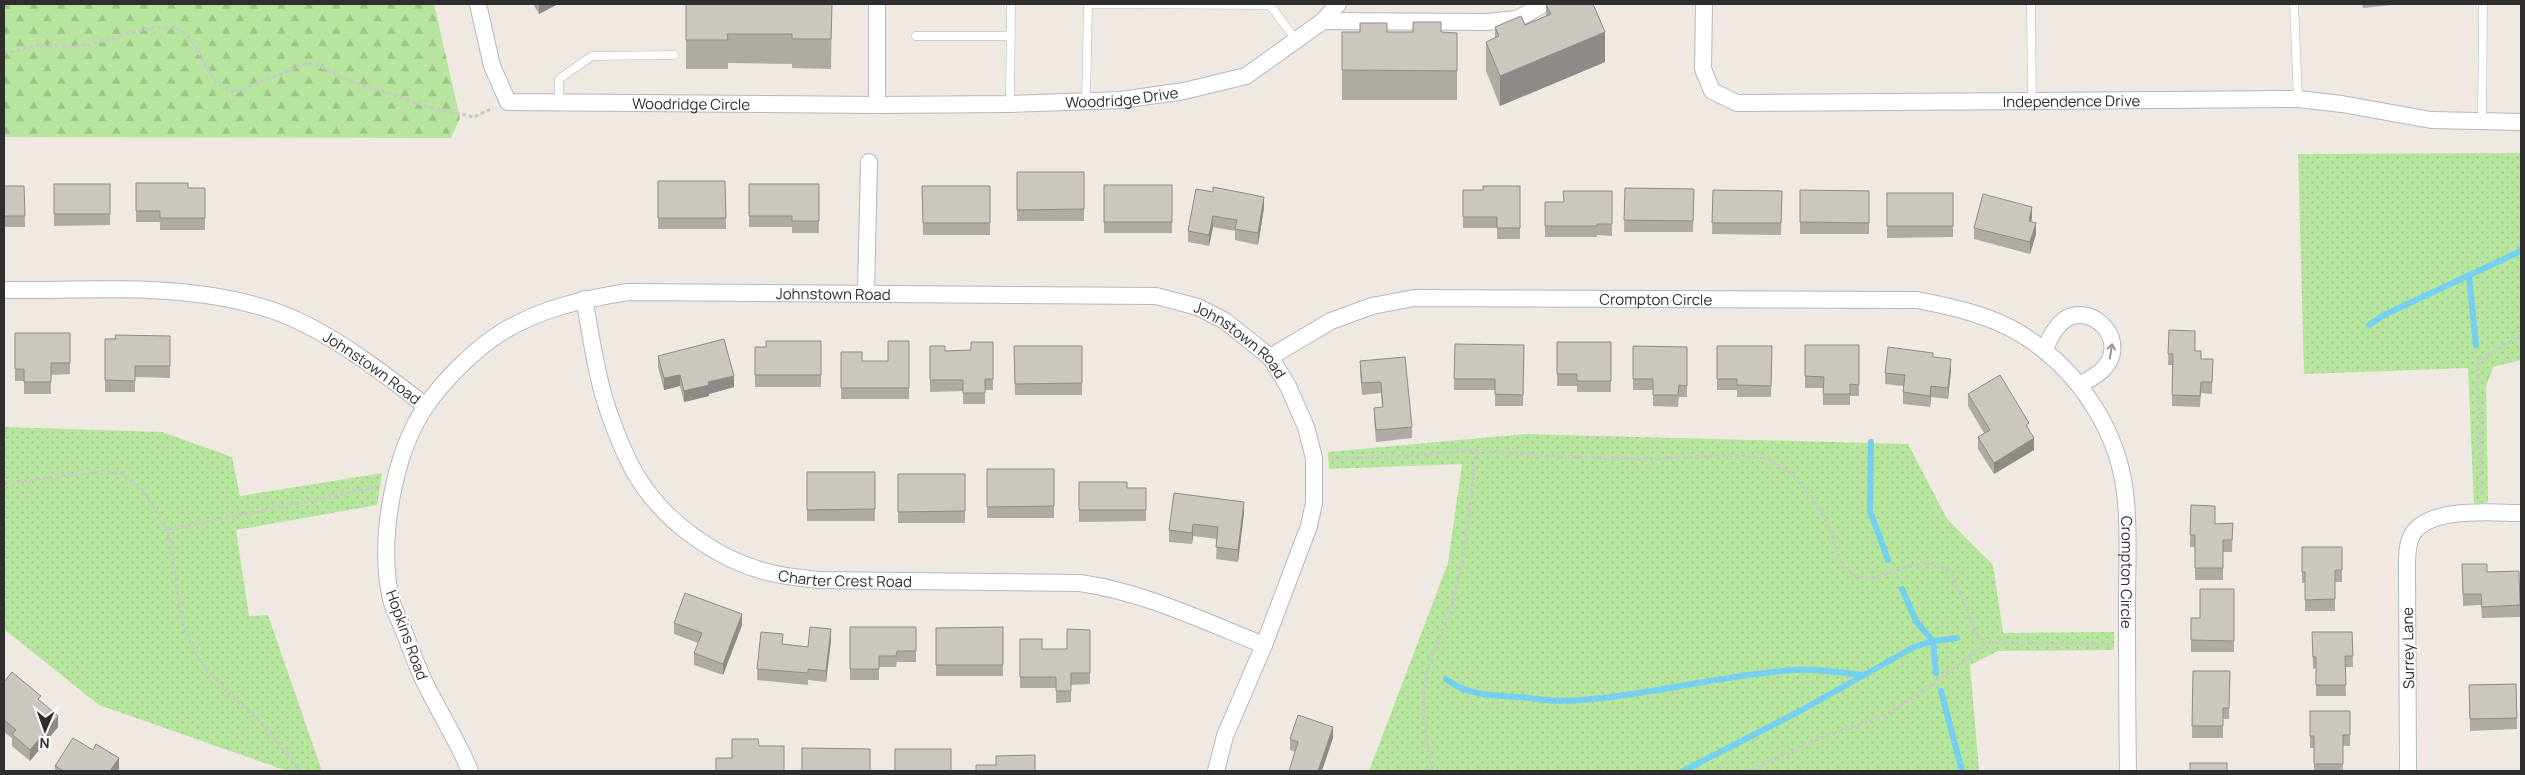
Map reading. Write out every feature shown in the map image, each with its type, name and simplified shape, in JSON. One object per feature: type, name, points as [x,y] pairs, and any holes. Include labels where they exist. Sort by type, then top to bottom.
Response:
[{"type":"street","points":[[478,4],[492,66],[508,102]]},
{"type":"street","points":[[877,4],[877,105]]},
{"type":"street","name":"Woodridge Drive","points":[[877,105],[1010,104],[1122,100],[1184,91],[1246,76],[1323,21],[1338,4]]},
{"type":"street","points":[[1323,21],[1486,22],[1517,19],[1544,4]]},
{"type":"street","name":"Independence Drive","points":[[1704,4],[1702,69],[1712,91],[1737,103],[2298,99],[2342,104],[2431,120],[2521,122]]},
{"type":"street","name":"Woodridge Circle","points":[[508,102],[877,105]]},
{"type":"street","points":[[866,294],[869,162]]},
{"type":"street","name":"Johnstown Road","points":[[4,290],[163,291],[212,295],[258,306],[303,323],[343,346],[426,406],[464,363],[499,334],[537,314],[584,299],[628,292],[1156,296],[1198,307],[1225,321],[1270,357],[1296,402],[1306,427],[1314,458],[1315,485],[1309,526],[1264,645],[1225,736],[1216,771]]},
{"type":"street","name":"Crompton Circle","points":[[1270,357],[1331,321],[1372,306],[1414,298],[1917,300],[1957,307],[2020,333],[2044,350],[2080,385],[2099,414],[2114,447],[2126,501],[2128,771]]},
{"type":"street","name":"Charter Crest Road","points":[[584,299],[608,408],[634,472],[660,506],[682,527],[707,545],[740,562],[775,574],[817,580],[1080,582],[1113,588],[1143,597],[1264,645]]},
{"type":"street","points":[[2044,350],[2058,325],[2068,318],[2080,315],[2093,317],[2103,324],[2112,340],[2111,358],[2105,368],[2080,385]]},
{"type":"street","name":"Hopkins Road","points":[[426,406],[412,435],[394,485],[386,534],[387,576],[392,601],[426,685],[470,771]]},
{"type":"street","points":[[2481,513],[2521,513]]},
{"type":"street","name":"Surrey Lane","points":[[2408,771],[2407,550],[2411,536],[2426,521],[2443,515],[2481,513]]},
{"type":"lane","points":[[1010,104],[1011,4]]},
{"type":"lane","points":[[1086,101],[1088,4],[1270,5],[1296,40]]},
{"type":"lane","points":[[2031,4],[2032,102]]},
{"type":"lane","points":[[2294,4],[2298,99]]},
{"type":"lane","points":[[2482,122],[2483,4]]},
{"type":"lane","points":[[916,36],[1011,36]]},
{"type":"lane","points":[[558,102],[559,79],[592,56],[674,55]]},
{"type":"path","points":[[4,53],[39,45],[86,45],[138,31],[177,29],[185,34],[202,58],[208,73],[228,91],[236,92],[298,65],[312,63],[354,82],[432,108],[474,117],[508,102]]},
{"type":"path","points":[[2481,513],[2478,364],[2482,358],[2521,335]]},
{"type":"path","points":[[1433,771],[1424,726],[1423,697],[1429,663],[1443,633],[1458,577],[1476,450]]},
{"type":"path","points":[[1314,458],[1393,457],[1476,450],[1562,457],[1653,459],[1740,454],[1768,459],[1793,475],[1816,503],[1832,534],[1840,562],[1846,570],[1867,578],[1877,578],[1923,562],[1946,569],[1954,577],[1975,632],[1986,643]]},
{"type":"path","points":[[4,484],[99,470],[123,474],[144,492],[168,530],[182,622],[198,658],[227,692],[257,718],[301,771]]},
{"type":"path","points":[[168,530],[355,490],[394,485]]},
{"type":"path","points":[[1750,771],[1804,744],[1884,716],[1926,690],[1986,643],[2127,644]]},
{"type":"green space","points":[[4,4],[434,4],[460,118],[451,138],[4,137]]},
{"type":"green space","points":[[2521,153],[2521,360],[2493,367],[2486,387],[2488,502],[2474,504],[2468,368],[2304,374],[2298,154]]},
{"type":"green space","points":[[4,427],[162,432],[232,457],[240,496],[382,473],[377,505],[236,530],[249,616],[268,615],[322,771],[287,771],[99,705],[4,629]]},
{"type":"green space","points":[[1525,434],[1908,444],[1947,519],[1993,565],[2003,633],[2114,632],[2114,650],[1998,651],[1970,665],[1979,771],[1369,771],[1448,563],[1462,464],[1329,469],[1328,452]]},
{"type":"building","points":[[686,4],[832,4],[831,39],[792,39],[792,34],[727,34],[728,40],[686,40]]},
{"type":"building","points":[[1593,4],[1605,32],[1500,76],[1486,42],[1499,36],[1495,27],[1521,16],[1525,25],[1551,14],[1546,5]]},
{"type":"building","points":[[1413,22],[1441,22],[1441,32],[1457,33],[1457,71],[1342,70],[1342,32],[1360,32],[1360,23],[1387,23],[1387,32],[1413,32]]},
{"type":"building","points":[[1017,172],[1084,172],[1084,209],[1017,210]]},
{"type":"building","points":[[658,181],[725,181],[726,218],[658,218]]},
{"type":"building","points":[[136,183],[188,183],[188,188],[205,188],[205,218],[160,218],[160,211],[136,211]]},
{"type":"building","points":[[54,184],[110,184],[110,214],[54,214]]},
{"type":"building","points":[[749,184],[819,184],[819,221],[792,221],[792,216],[749,216]]},
{"type":"building","points":[[1104,185],[1172,185],[1172,222],[1104,222]]},
{"type":"building","points":[[4,186],[24,186],[25,216],[4,216]]},
{"type":"building","points":[[922,186],[990,186],[990,223],[923,223]]},
{"type":"building","points":[[1483,186],[1520,186],[1520,228],[1497,228],[1497,217],[1463,217],[1463,190],[1483,190]]},
{"type":"building","points":[[1213,187],[1264,197],[1258,233],[1235,229],[1237,220],[1213,216],[1209,235],[1188,231],[1196,189],[1213,192]]},
{"type":"building","points":[[1625,188],[1694,189],[1693,221],[1624,220]]},
{"type":"building","points":[[1713,190],[1782,191],[1781,223],[1712,223]]},
{"type":"building","points":[[1800,190],[1869,191],[1869,223],[1800,222]]},
{"type":"building","points":[[1563,191],[1612,191],[1612,224],[1597,224],[1597,226],[1545,226],[1545,202],[1564,202]]},
{"type":"building","points":[[1887,193],[1953,193],[1953,226],[1887,226]]},
{"type":"building","points":[[1983,194],[2032,207],[2029,221],[2036,223],[2030,242],[1974,228]]},
{"type":"building","points":[[2169,330],[2195,331],[2195,351],[2201,351],[2201,359],[2213,359],[2212,382],[2201,382],[2200,396],[2172,395],[2173,354],[2168,354]]},
{"type":"building","points":[[15,333],[70,333],[70,363],[51,363],[51,382],[24,382],[24,369],[15,369]]},
{"type":"building","points":[[115,335],[170,336],[170,366],[135,366],[135,381],[105,380],[105,339],[116,339]]},
{"type":"building","points":[[724,339],[734,376],[708,382],[709,385],[684,391],[680,375],[664,378],[658,356]]},
{"type":"building","points":[[766,341],[821,341],[821,375],[755,375],[755,347],[766,347]]},
{"type":"building","points":[[888,341],[909,341],[909,388],[841,388],[841,352],[862,352],[862,361],[888,361]]},
{"type":"building","points":[[971,342],[993,342],[993,379],[985,379],[985,393],[963,393],[963,380],[930,380],[930,346],[945,346],[945,351],[971,350]]},
{"type":"building","points":[[1557,342],[1611,342],[1611,381],[1577,381],[1577,374],[1557,374]]},
{"type":"building","points":[[1455,344],[1524,345],[1523,395],[1495,394],[1495,379],[1454,379]]},
{"type":"building","points":[[1805,345],[1859,345],[1859,385],[1850,384],[1850,394],[1823,394],[1824,377],[1805,376]]},
{"type":"building","points":[[1014,346],[1082,346],[1082,383],[1015,384]]},
{"type":"building","points":[[1633,346],[1687,347],[1687,386],[1679,385],[1678,395],[1653,395],[1653,379],[1633,379]]},
{"type":"building","points":[[1717,346],[1772,346],[1771,386],[1737,385],[1737,379],[1717,379]]},
{"type":"building","points":[[1888,347],[1933,353],[1933,357],[1951,359],[1948,388],[1931,386],[1930,396],[1903,392],[1905,375],[1885,373]]},
{"type":"building","points":[[1405,357],[1412,427],[1376,430],[1374,408],[1383,407],[1381,382],[1362,383],[1360,361]]},
{"type":"building","points":[[2000,375],[2029,423],[2026,425],[2034,438],[1994,463],[1978,437],[1990,430],[1968,394]]},
{"type":"building","points":[[987,469],[1054,469],[1054,506],[987,507]]},
{"type":"building","points":[[807,472],[875,472],[875,509],[807,510]]},
{"type":"building","points":[[898,474],[965,474],[965,511],[898,512]]},
{"type":"building","points":[[1079,482],[1127,482],[1127,488],[1146,488],[1146,510],[1079,510]]},
{"type":"building","points":[[1174,493],[1244,502],[1238,550],[1216,547],[1218,527],[1193,524],[1192,533],[1169,530]]},
{"type":"building","points":[[2191,505],[2215,506],[2215,524],[2233,523],[2232,540],[2223,540],[2223,568],[2195,568],[2195,535],[2190,535]]},
{"type":"building","points":[[2302,547],[2342,547],[2342,570],[2335,570],[2335,599],[2305,600],[2305,572],[2302,572]]},
{"type":"building","points":[[2462,564],[2487,564],[2487,572],[2519,571],[2520,605],[2482,607],[2481,594],[2463,594]]},
{"type":"building","points":[[2200,589],[2234,589],[2234,641],[2191,640],[2191,618],[2200,618]]},
{"type":"building","points":[[685,593],[742,614],[723,664],[694,653],[702,633],[674,623]]},
{"type":"building","points":[[810,627],[831,629],[826,671],[808,669],[808,673],[757,669],[761,632],[783,634],[782,644],[808,647]]},
{"type":"building","points":[[850,627],[916,627],[916,651],[897,651],[896,656],[879,656],[879,669],[850,669]]},
{"type":"building","points":[[1003,627],[1003,665],[936,665],[936,628]]},
{"type":"building","points":[[1067,629],[1090,630],[1090,673],[1071,673],[1071,691],[1056,691],[1056,677],[1020,677],[1020,639],[1042,639],[1042,649],[1067,649]]},
{"type":"building","points":[[2312,632],[2352,632],[2353,656],[2345,656],[2346,685],[2316,685],[2316,657],[2313,657]]},
{"type":"building","points":[[2193,671],[2230,671],[2229,708],[2223,708],[2223,726],[2192,726]]},
{"type":"building","points":[[12,672],[41,696],[38,699],[58,716],[30,750],[12,734],[16,730],[4,720],[4,682]]},
{"type":"building","points":[[2516,684],[2517,718],[2470,719],[2469,685]]},
{"type":"building","points":[[2310,711],[2350,711],[2350,735],[2343,735],[2343,764],[2314,764],[2314,736],[2310,736]]},
{"type":"building","points":[[1298,715],[1333,727],[1318,771],[1289,771],[1298,742],[1290,739]]},
{"type":"building","points":[[73,738],[93,750],[96,744],[119,758],[110,771],[64,771],[55,766]]},
{"type":"building","points":[[732,739],[758,739],[759,746],[784,746],[784,771],[716,771],[716,758],[732,758]]},
{"type":"building","points":[[802,748],[870,749],[870,771],[802,771]]},
{"type":"building","points":[[895,749],[951,749],[951,771],[895,771]]},
{"type":"building","points":[[1035,755],[1035,771],[976,771],[976,765],[996,765],[996,756]]},
{"type":"building","points":[[2190,763],[2227,763],[2227,771],[2190,771]]},
{"type":"waterway","points":[[2369,325],[2384,315],[2521,251]]},
{"type":"waterway","points":[[2469,276],[2476,345]]},
{"type":"waterway","points":[[1871,442],[1870,511],[1888,560]]},
{"type":"waterway","points":[[1902,589],[1916,621],[1933,641],[1936,673]]},
{"type":"waterway","points":[[1683,771],[1800,711],[1914,647],[1933,641],[1957,638]]},
{"type":"waterway","points":[[1446,679],[1462,688],[1480,694],[1560,701],[1618,696],[1735,677],[1794,670],[1820,670],[1862,675]]},
{"type":"waterway","points":[[1941,691],[1962,771]]}]
